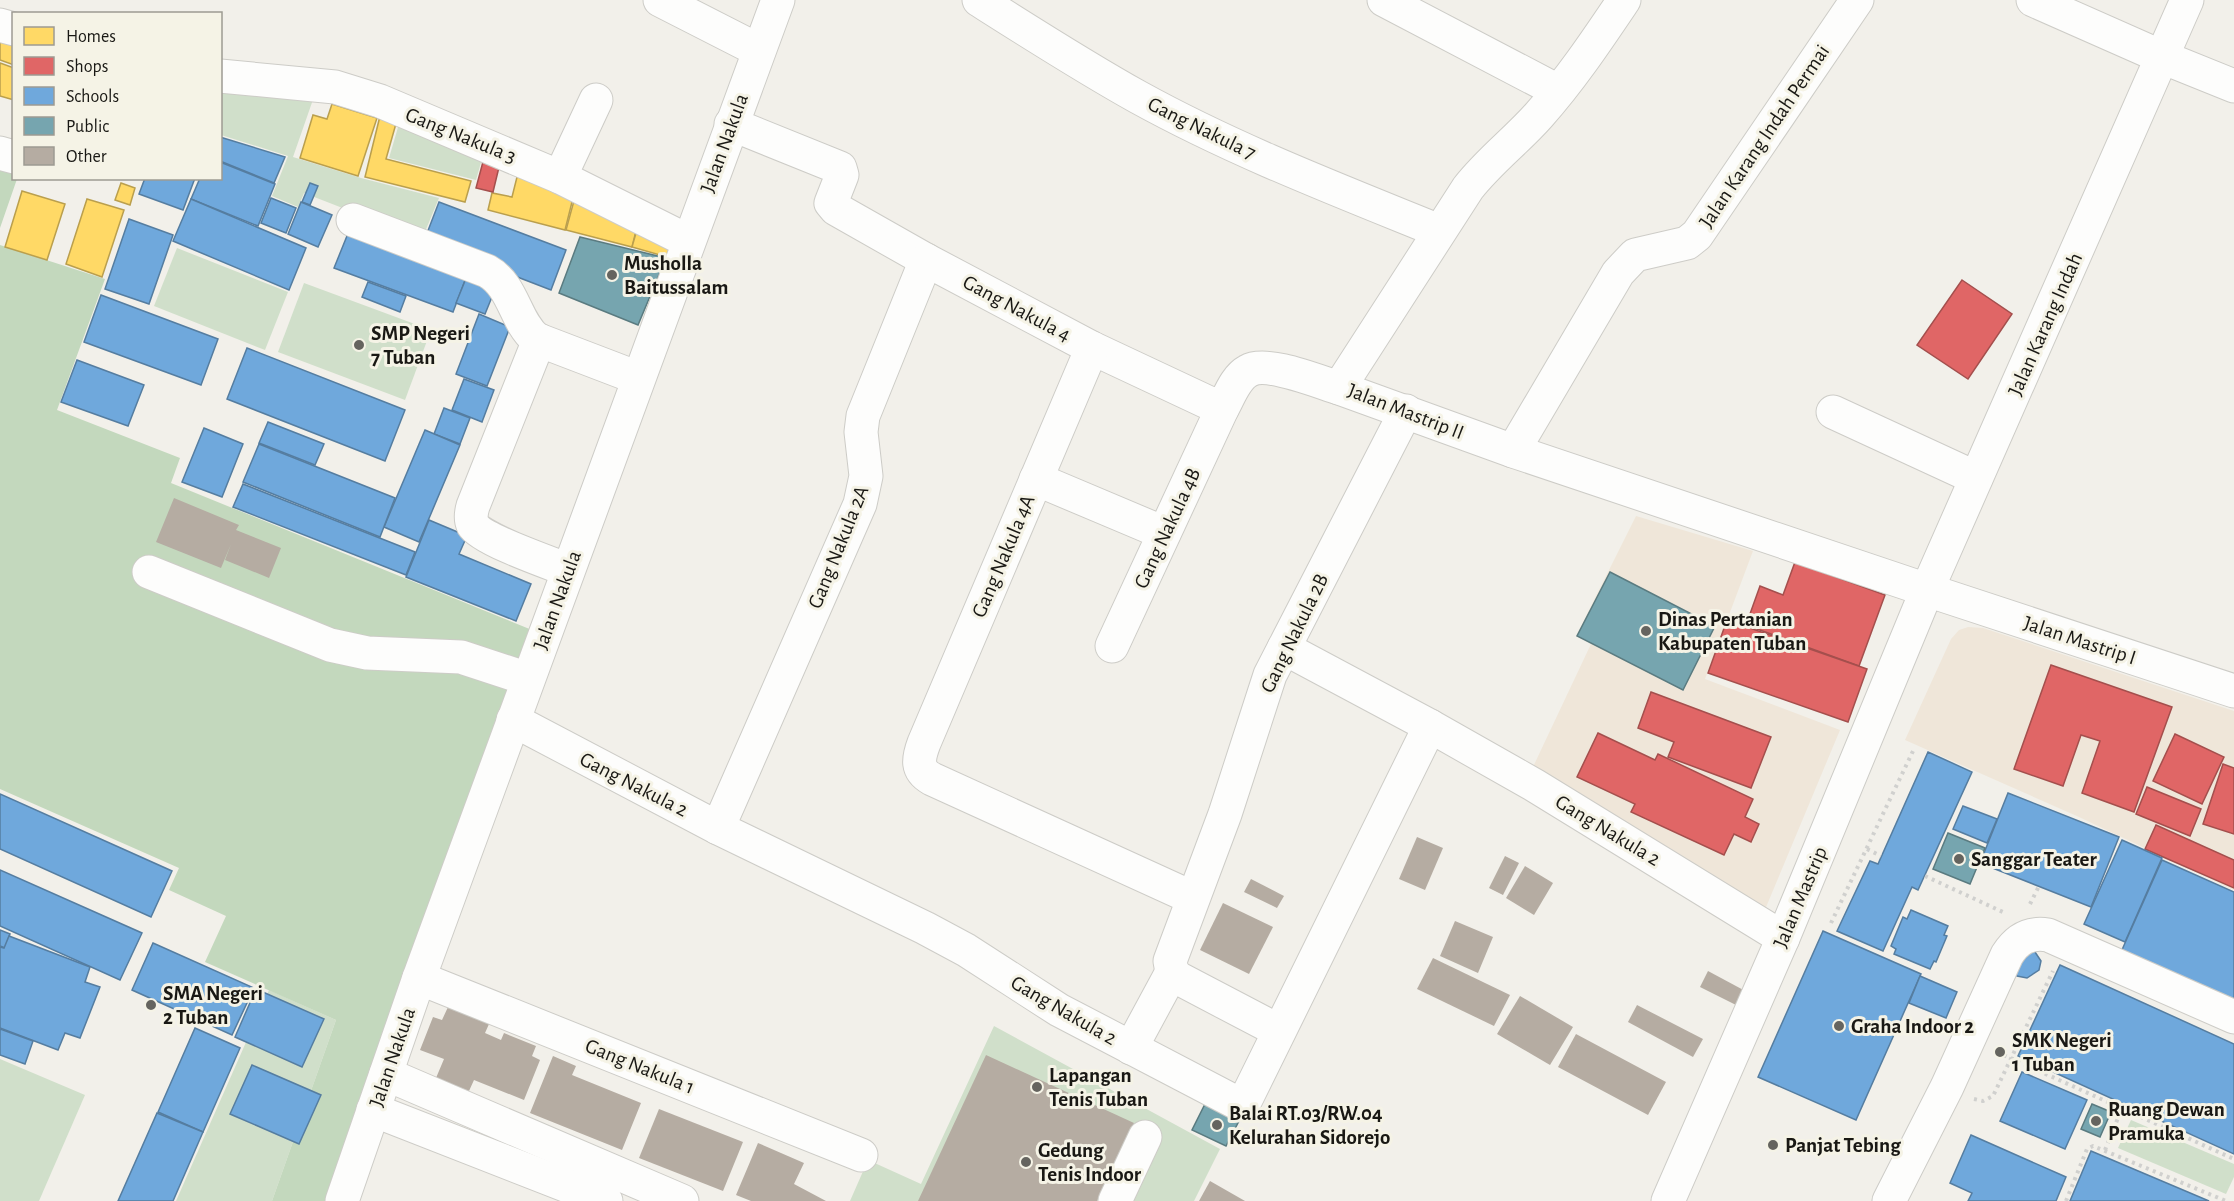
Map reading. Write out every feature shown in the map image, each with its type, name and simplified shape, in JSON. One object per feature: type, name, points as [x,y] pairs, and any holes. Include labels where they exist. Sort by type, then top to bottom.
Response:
[{"type":"street","points":[[660,0],[758,50]]},
{"type":"street","name":"Jalan Nakula","points":[[342,1201],[419,978],[777,0]]},
{"type":"street","name":"Gang Nakula 7","points":[[979,0],[1139,98],[1200,129],[1439,231]]},
{"type":"street","points":[[1384,0],[1558,91]]},
{"type":"street","name":"Jalan Mastrip II","points":[[1624,0],[1590,51],[1539,116],[1483,169],[1439,231],[1339,388],[1514,451],[1927,590]]},
{"type":"street","name":"Jalan Karang Indah Permai","points":[[1514,451],[1618,273],[1635,255],[1687,243],[1697,235],[1857,0]]},
{"type":"street","points":[[2034,0],[2162,57],[2234,86]]},
{"type":"street","name":"Jalan Karang Indah","points":[[1927,590],[2187,0]]},
{"type":"street","name":"Gang Nakula 3","points":[[222,76],[319,85],[350,91],[475,140],[560,177],[688,241]]},
{"type":"street","points":[[560,177],[596,100]]},
{"type":"street","name":"Gang Nakula 4","points":[[731,124],[840,168],[842,174],[831,203],[836,209],[926,260],[1092,348],[1222,409]]},
{"type":"street","points":[[353,220],[494,275],[508,291],[529,332],[539,340],[638,378]]},
{"type":"street","name":"Gang Nakula 2A","points":[[718,828],[860,504],[866,476],[861,432],[863,416],[926,260]]},
{"type":"street","points":[[539,340],[473,506],[471,518],[474,527],[481,532],[568,570]]},
{"type":"street","name":"Gang Nakula 4A","points":[[1092,348],[924,743],[919,766],[932,779],[1193,898]]},
{"type":"street","points":[[1222,409],[1236,383],[1247,371],[1253,369],[1281,371],[1339,388]]},
{"type":"street","name":"Gang Nakula 4B","points":[[1112,646],[1222,409]]},
{"type":"street","name":"Gang Nakula 2B","points":[[1131,1048],[1172,972],[1170,961],[1225,814],[1262,696],[1284,648],[1406,411]]},
{"type":"street","points":[[1833,412],[1976,478]]},
{"type":"street","points":[[1036,479],[1164,533]]},
{"type":"street","points":[[149,572],[330,645],[367,653],[461,657],[528,679]]},
{"type":"street","name":"Jalan Mastrip I","points":[[1927,590],[2234,690]]},
{"type":"street","name":"Jalan Mastrip","points":[[1668,1201],[1783,938],[1927,590]]},
{"type":"street","name":"Gang Nakula 2","points":[[1284,648],[1534,784],[1783,938]]},
{"type":"street","name":"Gang Nakula 2","points":[[513,720],[718,828],[925,928],[966,951],[1051,1006],[1237,1103],[1246,1099],[1430,726]]},
{"type":"street","points":[[1889,1201],[1947,1087],[2012,946],[2029,935],[2057,939],[2234,1017]]},
{"type":"street","points":[[1172,972],[1187,983],[1279,1031]]},
{"type":"street","name":"Gang Nakula 1","points":[[419,978],[861,1155]]},
{"type":"street","points":[[386,1074],[682,1201]]},
{"type":"street","points":[[374,1110],[606,1201]]},
{"type":"street","points":[[1115,1201],[1145,1137]]},
{"type":"path","points":[[1831,923],[1912,751]]},
{"type":"path","points":[[1867,849],[1881,856]]},
{"type":"path","points":[[1925,876],[2057,939],[2012,1058],[1997,1090],[1989,1100],[1976,1100],[1947,1087]]},
{"type":"path","points":[[1970,1039],[2234,1159]]},
{"type":"path","points":[[2105,1150],[2122,1108]]},
{"type":"path","points":[[2066,1201],[2087,1149],[2093,1146],[2226,1201]]},
{"type":"shaded area","points":[[1636,516],[1753,551],[1705,679],[1840,730],[1764,912],[1532,769],[1591,644],[1576,636]]},
{"type":"shaded area","points":[[1968,627],[1983,628],[2234,711],[2234,890],[2079,817],[1905,740],[1951,639],[1959,630]]},
{"type":"green space","points":[[222,84],[316,91],[293,157],[361,178],[439,198],[422,239],[304,193],[298,207],[272,196],[288,156],[222,135]]},
{"type":"green space","points":[[401,117],[484,152],[476,180],[389,158]]},
{"type":"green space","points":[[0,163],[12,168],[12,180],[17,180],[0,228]]},
{"type":"green space","points":[[0,245],[105,279],[57,410],[180,458],[171,483],[532,630],[325,1201],[272,1201],[336,1020],[205,962],[226,916],[169,890],[179,868],[0,789]]},
{"type":"green space","points":[[177,248],[288,292],[265,350],[154,306]]},
{"type":"green space","points":[[304,283],[431,330],[405,400],[278,352]]},
{"type":"green space","points":[[269,990],[336,1020],[272,1201],[176,1201]]},
{"type":"green space","name":"Lapangan Tenis Tuban","points":[[994,1026],[1220,1149],[1194,1201],[850,1201],[868,1160],[921,1184]]},
{"type":"green space","points":[[0,1059],[85,1095],[39,1201],[0,1201]]},
{"type":"green space","points":[[2131,1120],[2234,1164],[2234,1177],[2226,1194],[2118,1148]]},
{"type":"building: Homes","points":[[0,37],[12,40],[12,64],[0,60]]},
{"type":"building: Homes","points":[[0,63],[12,67],[12,99],[0,96]]},
{"type":"building: Homes","points":[[332,104],[377,118],[358,176],[300,158],[313,115],[327,119]]},
{"type":"building: Homes","points":[[380,116],[397,120],[386,159],[471,181],[465,202],[365,177]]},
{"type":"building: Homes","points":[[518,173],[574,194],[565,230],[488,210],[492,193],[512,197]]},
{"type":"building: Homes","points":[[121,183],[135,188],[130,205],[115,200]]},
{"type":"building: Homes","points":[[22,191],[65,204],[47,260],[5,247]]},
{"type":"building: Homes","points":[[575,197],[636,231],[632,247],[566,230]]},
{"type":"building: Homes","points":[[87,199],[124,210],[102,277],[66,264]]},
{"type":"building: Homes","points":[[636,233],[671,243],[667,257],[632,247]]},
{"type":"building: Shops","points":[[484,158],[500,163],[493,192],[476,188]]},
{"type":"building: Shops","points":[[1962,280],[2012,314],[1968,379],[1917,345]]},
{"type":"building: Shops","points":[[1795,562],[1885,595],[1859,666],[1746,625],[1760,586],[1783,595]]},
{"type":"building: Shops","points":[[1727,620],[1867,669],[1848,722],[1708,673]]},
{"type":"building: Shops","points":[[2051,665],[2172,707],[2134,812],[2082,793],[2100,741],[2081,735],[2063,786],[2014,769]]},
{"type":"building: Shops","points":[[1651,692],[1771,737],[1751,788],[1668,757],[1674,742],[1638,728]]},
{"type":"building: Shops","points":[[1598,733],[1655,760],[1658,754],[1753,799],[1745,817],[1759,824],[1751,842],[1734,834],[1724,855],[1631,812],[1635,804],[1577,777]]},
{"type":"building: Shops","points":[[2175,734],[2224,757],[2202,804],[2153,781]]},
{"type":"building: Shops","points":[[2223,764],[2234,768],[2234,834],[2203,824]]},
{"type":"building: Shops","points":[[2147,787],[2201,809],[2190,836],[2136,814]]},
{"type":"building: Shops","points":[[2156,825],[2234,860],[2234,888],[2145,849]]},
{"type":"building: Schools","points":[[222,138],[285,157],[274,183],[222,162]]},
{"type":"building: Schools","points":[[222,163],[275,184],[258,226],[191,199],[199,180],[222,180]]},
{"type":"building: Schools","points":[[144,180],[194,180],[183,210],[139,194]]},
{"type":"building: Schools","points":[[310,183],[318,186],[310,205],[302,202]]},
{"type":"building: Schools","points":[[271,198],[296,208],[286,233],[261,223]]},
{"type":"building: Schools","points":[[191,199],[306,248],[289,290],[173,241]]},
{"type":"building: Schools","points":[[301,202],[332,215],[318,247],[288,234]]},
{"type":"building: Schools","points":[[439,202],[566,250],[551,290],[424,241]]},
{"type":"building: Schools","points":[[129,219],[173,235],[149,304],[105,289]]},
{"type":"building: Schools","points":[[349,231],[467,275],[453,312],[334,268]]},
{"type":"building: Schools","points":[[467,276],[496,287],[485,314],[456,303]]},
{"type":"building: Schools","points":[[368,282],[406,296],[400,312],[362,297]]},
{"type":"building: Schools","points":[[101,295],[218,339],[201,385],[84,342]]},
{"type":"building: Schools","points":[[479,314],[510,327],[487,386],[456,374]]},
{"type":"building: Schools","points":[[247,348],[405,410],[385,461],[227,399]]},
{"type":"building: Schools","points":[[77,360],[144,385],[128,426],[61,402]]},
{"type":"building: Schools","points":[[464,379],[494,390],[482,422],[452,410]]},
{"type":"building: Schools","points":[[444,408],[470,418],[460,444],[434,434]]},
{"type":"building: Schools","points":[[268,422],[324,444],[315,465],[259,443]]},
{"type":"building: Schools","points":[[204,428],[243,444],[222,497],[182,482]]},
{"type":"building: Schools","points":[[425,430],[460,445],[419,542],[384,527]]},
{"type":"building: Schools","points":[[259,444],[395,498],[380,537],[243,482]]},
{"type":"building: Schools","points":[[243,484],[415,552],[406,575],[233,507]]},
{"type":"building: Schools","points":[[429,520],[467,536],[459,554],[531,584],[516,621],[406,577]]},
{"type":"building: Schools","points":[[1928,752],[1972,772],[1918,890],[1912,887],[1883,951],[1837,931],[1870,861],[1878,864]]},
{"type":"building: Schools","points":[[2008,793],[2119,837],[2091,907],[1980,863]]},
{"type":"building: Schools","points":[[0,794],[172,871],[151,917],[0,849]]},
{"type":"building: Schools","points":[[1963,806],[1997,819],[1987,843],[1953,829]]},
{"type":"building: Schools","points":[[2122,840],[2162,858],[2125,942],[2084,924]]},
{"type":"building: Schools","points":[[2162,860],[2234,892],[2234,1002],[2121,952]]},
{"type":"building: Schools","points":[[0,870],[142,933],[120,980],[0,926]]},
{"type":"building: Schools","points":[[1911,910],[1948,926],[1944,935],[1947,936],[1936,962],[1934,961],[1930,969],[1894,954],[1896,949],[1891,946],[1903,917],[1907,919]]},
{"type":"building: Schools","points":[[0,930],[10,934],[5,948],[0,946]]},
{"type":"building: Schools","name":"Graha Indoor 2","points":[[1823,931],[1921,974],[1856,1120],[1758,1077]]},
{"type":"building: Schools","points":[[9,936],[90,967],[85,982],[100,987],[80,1038],[65,1033],[58,1050],[0,1028],[0,947],[4,948]]},
{"type":"building: Schools","points":[[153,943],[254,988],[232,1035],[132,990]]},
{"type":"building: Schools","points":[[2033,949],[2041,961],[2039,970],[2027,978],[2017,976],[2013,972]]},
{"type":"building: Schools","points":[[2060,965],[2234,1044],[2234,1154],[2018,1056]]},
{"type":"building: Schools","points":[[1920,976],[1957,992],[1946,1018],[1909,1003]]},
{"type":"building: Schools","points":[[256,989],[324,1019],[302,1067],[235,1037]]},
{"type":"building: Schools","points":[[195,1028],[240,1048],[203,1132],[158,1112]]},
{"type":"building: Schools","points":[[0,1029],[33,1041],[25,1064],[0,1055]]},
{"type":"building: Schools","points":[[252,1065],[321,1095],[299,1144],[230,1114]]},
{"type":"building: Schools","points":[[2022,1072],[2087,1100],[2065,1149],[2000,1121]]},
{"type":"building: Schools","points":[[157,1113],[203,1132],[173,1201],[118,1201]]},
{"type":"building: Schools","points":[[1971,1135],[2066,1177],[2056,1201],[1968,1201],[1972,1193],[1950,1183]]},
{"type":"building: Schools","points":[[2091,1151],[2209,1201],[2070,1201]]},
{"type":"building: Public","name":"Musholla Baitussalam","points":[[580,237],[666,258],[638,325],[559,293]]},
{"type":"building: Public","name":"Dinas Pertanian Kabupaten Tuban","points":[[1610,572],[1715,626],[1683,690],[1577,636]]},
{"type":"building: Public","name":"Sanggar Teater","points":[[1948,833],[1985,848],[1970,884],[1933,869]]},
{"type":"building: Public","points":[[1206,1102],[1240,1119],[1226,1146],[1192,1130]]},
{"type":"building: Public","name":"Ruang Dewan Pramuka","points":[[2092,1104],[2111,1112],[2100,1137],[2081,1129]]},
{"type":"building: Other","points":[[174,498],[239,525],[236,530],[281,548],[269,578],[225,560],[231,544],[221,568],[156,542]]},
{"type":"building: Other","points":[[1417,837],[1443,848],[1425,890],[1399,879]]},
{"type":"building: Other","points":[[1505,856],[1519,863],[1503,895],[1489,888]]},
{"type":"building: Other","points":[[1525,866],[1553,883],[1534,915],[1506,898]]},
{"type":"building: Other","points":[[1251,879],[1284,896],[1277,908],[1244,892]]},
{"type":"building: Other","points":[[1223,903],[1273,927],[1249,974],[1200,950]]},
{"type":"building: Other","points":[[1455,921],[1493,937],[1478,973],[1440,956]]},
{"type":"building: Other","points":[[1433,958],[1510,995],[1494,1026],[1417,989]]},
{"type":"building: Other","points":[[1708,971],[1749,993],[1742,1008],[1700,987]]},
{"type":"building: Other","points":[[1520,996],[1573,1027],[1550,1065],[1497,1034]]},
{"type":"building: Other","points":[[1637,1005],[1703,1039],[1693,1057],[1628,1022]]},
{"type":"building: Other","points":[[448,1007],[489,1024],[485,1033],[501,1040],[504,1033],[536,1046],[532,1056],[540,1060],[524,1100],[474,1080],[469,1091],[436,1078],[444,1059],[420,1050],[433,1017],[442,1020]]},
{"type":"building: Other","points":[[1576,1034],[1666,1082],[1648,1115],[1558,1067]]},
{"type":"building: Other","name":"Gedung Tenis Indoor","points":[[986,1055],[1134,1123],[1097,1201],[918,1201]]},
{"type":"building: Other","points":[[553,1056],[576,1066],[572,1075],[641,1103],[622,1150],[530,1113]]},
{"type":"building: Other","points":[[659,1109],[743,1142],[723,1191],[639,1158]]},
{"type":"building: Other","points":[[758,1143],[804,1163],[794,1184],[826,1201],[751,1201],[736,1195]]},
{"type":"building: Other","points":[[1210,1181],[1245,1201],[1199,1201]]},
{"type":"place","name":"Musholla Baitussalam","points":[[612,275]]},
{"type":"place","name":"SMP Negeri 7 Tuban","points":[[359,345]]},
{"type":"place","name":"Dinas Pertanian Kabupaten Tuban","points":[[1646,631]]},
{"type":"place","name":"Sanggar Teater","points":[[1959,859]]},
{"type":"place","name":"SMA Negeri 2 Tuban","points":[[151,1005]]},
{"type":"place","name":"Graha Indoor 2","points":[[1839,1026]]},
{"type":"place","name":"SMK Negeri 1 Tuban","points":[[2000,1052]]},
{"type":"place","name":"Lapangan Tenis Tuban","points":[[1037,1087]]},
{"type":"place","name":"Ruang Dewan Pramuka","points":[[2096,1121]]},
{"type":"place","name":"Balai RT.03/RW.04 Kelurahan Sidorejo","points":[[1217,1125]]},
{"type":"place","name":"Panjat Tebing","points":[[1773,1145]]},
{"type":"place","name":"Gedung Tenis Indoor","points":[[1026,1162]]}]
